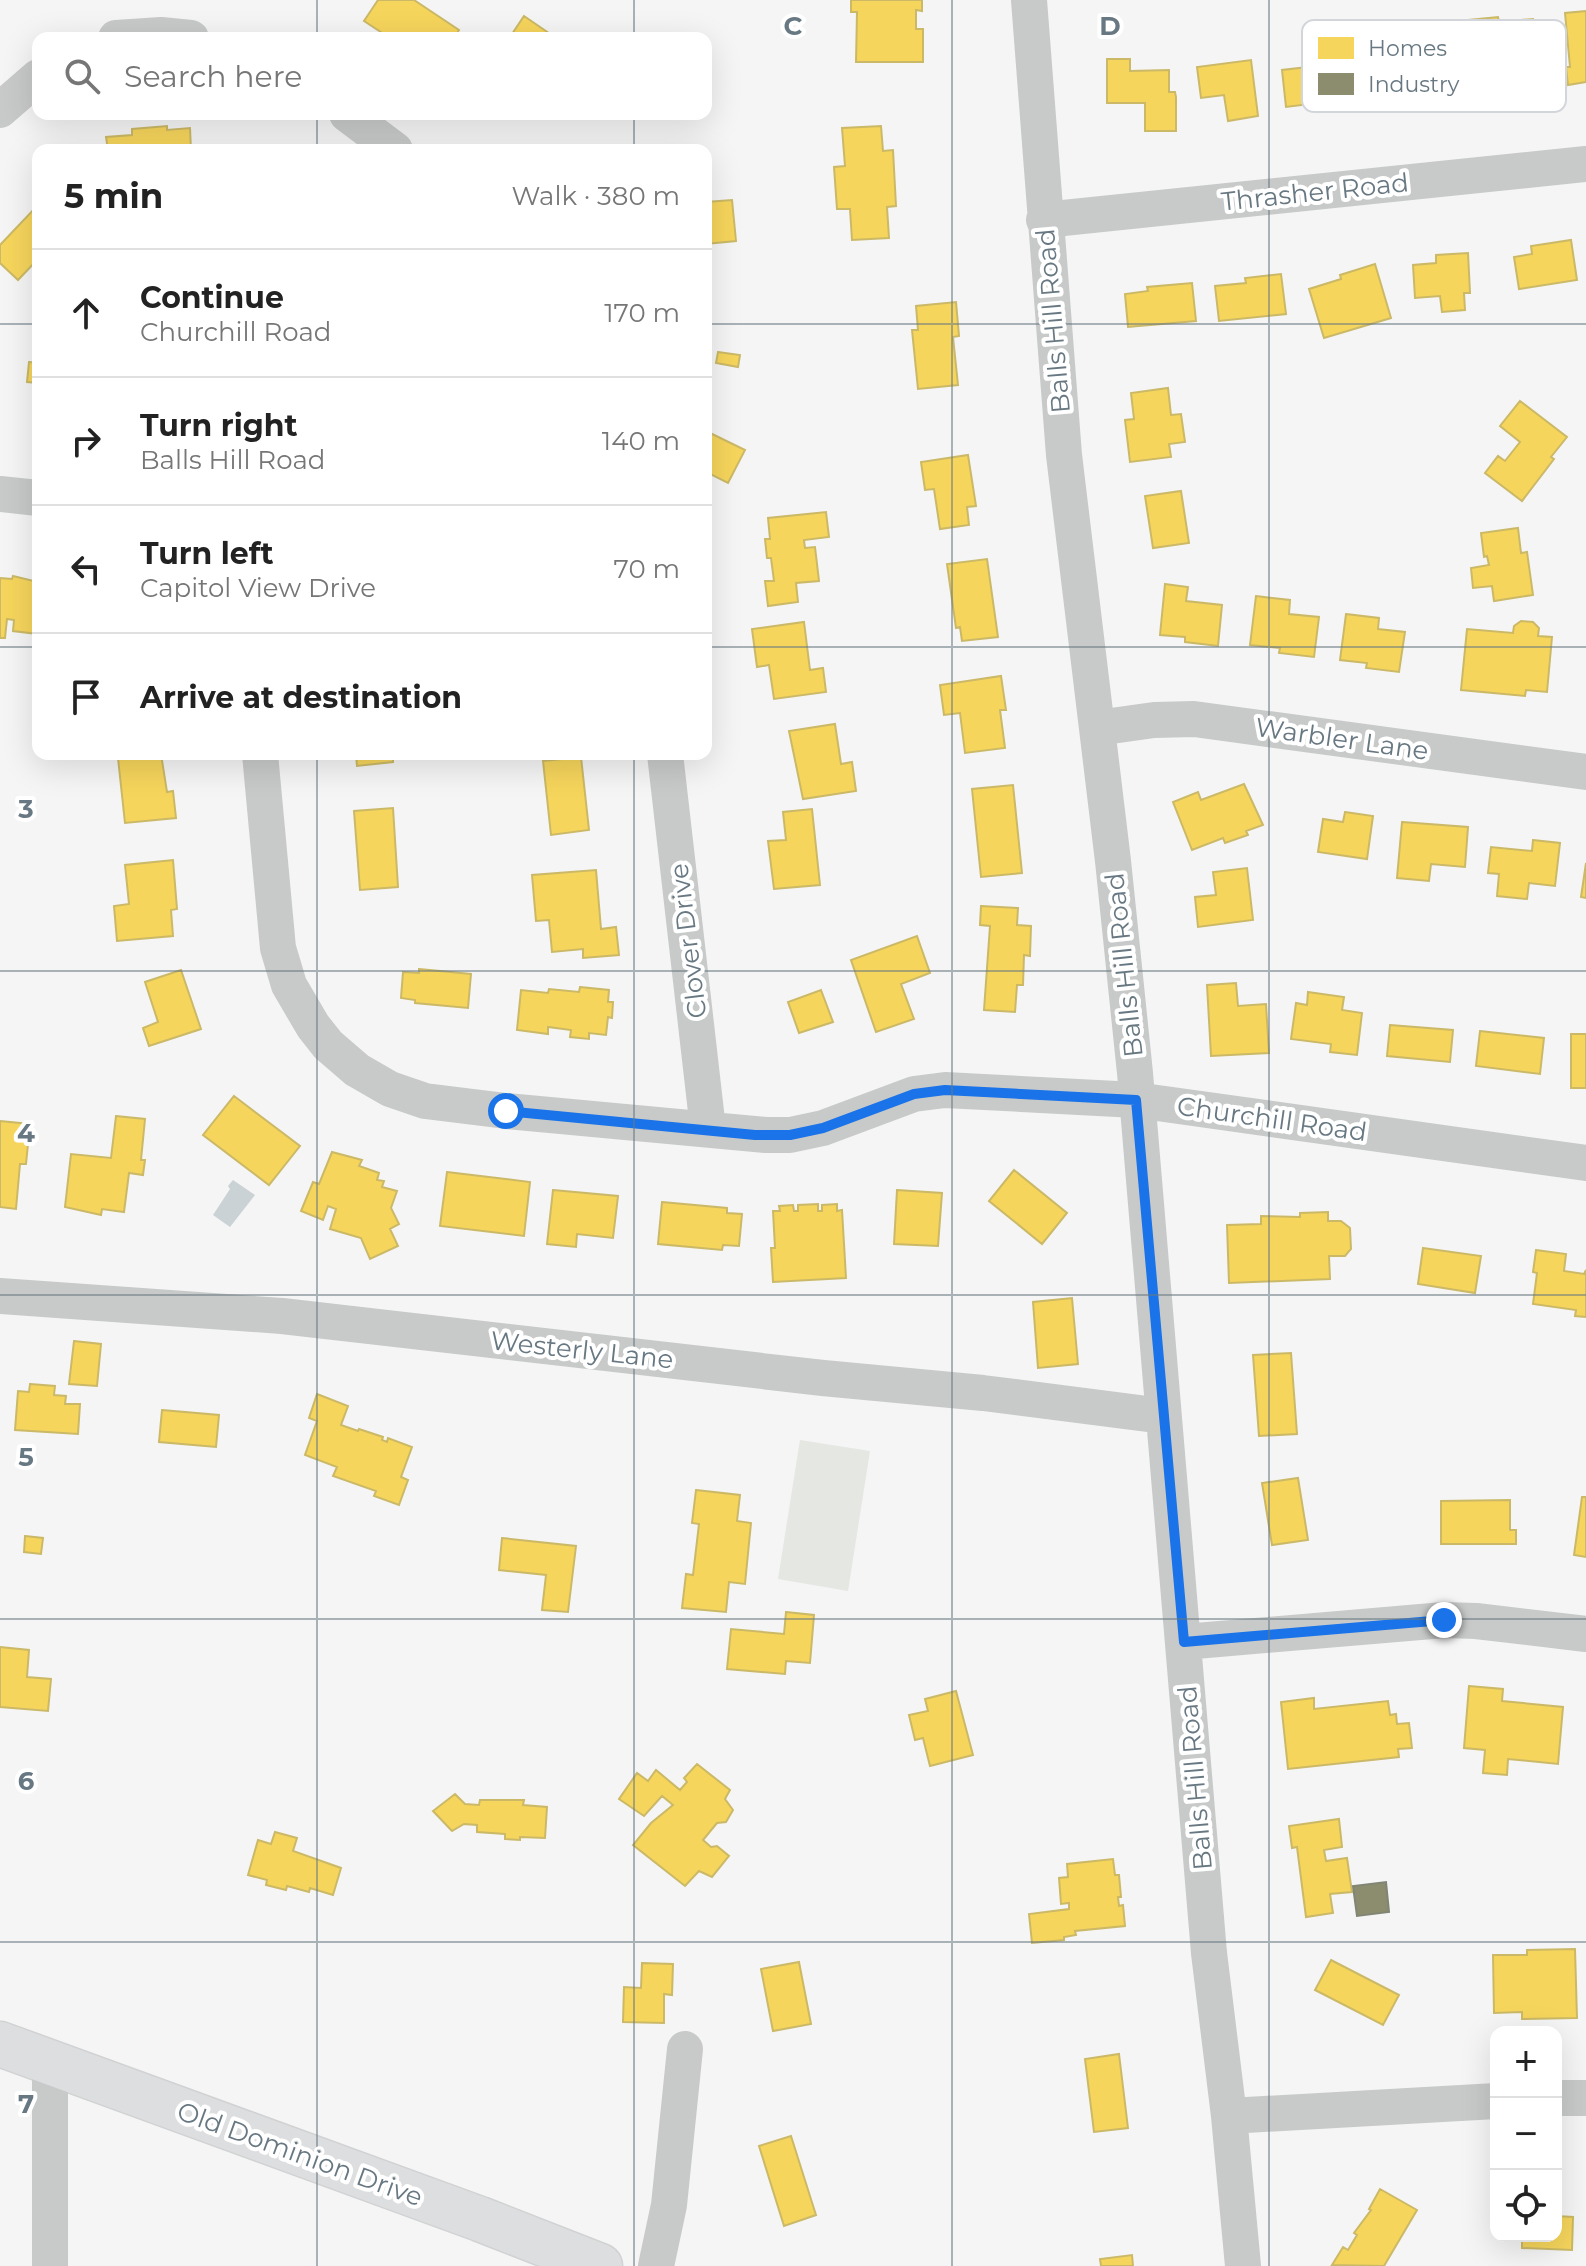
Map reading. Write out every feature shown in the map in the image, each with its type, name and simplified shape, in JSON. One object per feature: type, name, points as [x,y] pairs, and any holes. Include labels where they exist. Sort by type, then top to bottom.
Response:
[{"type":"main road","name":"Old Dominion Drive","points":[[0,2044],[480,2219],[600,2266]]},
{"type":"street","name":"Balls Hill Road","points":[[1029,0],[1064,455],[1097,728],[1136,1100],[1209,1953],[1243,2266]]},
{"type":"street","points":[[0,110],[32,82]]},
{"type":"street","points":[[355,120],[387,144]]},
{"type":"street","name":"Thrasher Road","points":[[1044,220],[1586,164]]},
{"type":"street","points":[[0,494],[32,497]]},
{"type":"street","name":"Warbler Lane","points":[[1097,728],[1154,720],[1194,719],[1586,772]]},
{"type":"street","name":"Churchill Road","points":[[261,760],[278,948],[289,985],[306,1017],[328,1045],[357,1070],[390,1089],[425,1101],[755,1135],[790,1135],[823,1128],[914,1094],[945,1090],[1136,1100],[1586,1163]]},
{"type":"street","name":"Clover Drive","points":[[666,760],[708,1129]]},
{"type":"street","name":"Westerly Lane","points":[[0,1296],[282,1316],[1163,1416]]},
{"type":"street","points":[[1184,1642],[1444,1620],[1586,1634]]},
{"type":"street","points":[[656,2266],[669,2205],[685,2049]]},
{"type":"street","points":[[50,2063],[50,2266]]},
{"type":"street","points":[[1562,2098],[1586,2098]]},
{"type":"street","points":[[1229,2116],[1490,2101]]},
{"type":"shaded area","points":[[233,1180],[255,1195],[230,1227],[213,1215]]},
{"type":"shaded area","points":[[800,1440],[870,1451],[848,1591],[778,1579]]},
{"type":"building: Homes","points":[[378,0],[414,0],[459,30],[381,32],[364,21]]},
{"type":"building: Homes","points":[[851,0],[922,0],[922,11],[916,10],[916,29],[923,29],[923,62],[856,62],[857,12],[851,12]]},
{"type":"building: Homes","points":[[1586,11],[1586,82],[1568,85],[1566,67],[1570,67],[1565,13]]},
{"type":"building: Homes","points":[[524,16],[547,32],[513,32]]},
{"type":"building: Homes","points":[[1498,17],[1499,20],[1469,20]]},
{"type":"building: Homes","points":[[1107,59],[1130,59],[1130,71],[1169,70],[1169,92],[1175,92],[1176,97],[1176,131],[1145,131],[1145,103],[1107,103]]},
{"type":"building: Homes","points":[[1251,60],[1258,116],[1228,121],[1224,95],[1201,98],[1197,67]]},
{"type":"building: Homes","points":[[1302,68],[1302,105],[1286,107],[1282,70]]},
{"type":"building: Homes","points":[[881,126],[883,151],[893,150],[896,206],[887,207],[889,238],[852,240],[850,209],[837,209],[834,167],[845,166],[842,128]]},
{"type":"building: Homes","points":[[190,128],[191,144],[107,144],[106,137],[132,135],[132,129]]},
{"type":"building: Homes","points":[[732,200],[736,241],[712,243],[712,202]]},
{"type":"building: Homes","points":[[32,211],[32,265],[18,280],[0,263],[0,245]]},
{"type":"building: Homes","points":[[1571,240],[1577,280],[1519,289],[1514,257],[1532,254],[1531,246]]},
{"type":"building: Homes","points":[[1468,253],[1470,293],[1464,293],[1465,310],[1442,312],[1440,296],[1415,298],[1413,265],[1436,263],[1436,255]]},
{"type":"building: Homes","points":[[1375,264],[1391,318],[1324,338],[1309,289]]},
{"type":"building: Homes","points":[[1281,274],[1286,314],[1219,321],[1215,286],[1246,283],[1245,278]]},
{"type":"building: Homes","points":[[1192,283],[1196,321],[1128,327],[1125,294],[1148,291],[1147,287]]},
{"type":"building: Homes","points":[[956,302],[959,336],[953,337],[958,385],[918,389],[912,330],[918,330],[916,306]]},
{"type":"building: Homes","points":[[718,352],[740,355],[738,367],[716,363]]},
{"type":"building: Homes","points":[[29,362],[32,362],[32,382],[27,382]]},
{"type":"building: Homes","points":[[1168,388],[1171,415],[1181,414],[1185,442],[1169,444],[1171,457],[1130,462],[1125,420],[1134,419],[1131,393]]},
{"type":"building: Homes","points":[[1520,401],[1567,437],[1522,501],[1485,473],[1498,456],[1505,461],[1520,442],[1500,426]]},
{"type":"building: Homes","points":[[712,434],[745,450],[728,483],[712,475]]},
{"type":"building: Homes","points":[[968,455],[976,506],[967,507],[969,525],[940,529],[934,489],[925,490],[921,462]]},
{"type":"building: Homes","points":[[1181,491],[1189,543],[1153,548],[1145,496]]},
{"type":"building: Homes","points":[[826,512],[829,537],[804,540],[805,548],[815,547],[819,581],[796,583],[798,602],[768,606],[765,581],[774,581],[765,539],[770,539],[768,518]]},
{"type":"building: Homes","points":[[1518,528],[1521,553],[1527,552],[1533,595],[1494,601],[1492,586],[1473,588],[1471,568],[1489,565],[1487,556],[1484,557],[1481,533]]},
{"type":"building: Homes","points":[[987,559],[998,637],[962,641],[960,627],[956,628],[947,564]]},
{"type":"building: Homes","points":[[13,576],[32,581],[32,633],[13,631],[14,620],[7,619],[5,638],[0,638],[0,578],[12,579]]},
{"type":"building: Homes","points":[[1165,584],[1188,587],[1186,601],[1222,605],[1218,646],[1185,642],[1185,637],[1160,635]]},
{"type":"building: Homes","points":[[1256,596],[1290,600],[1289,614],[1319,617],[1314,657],[1279,653],[1280,648],[1250,645]]},
{"type":"building: Homes","points":[[1346,614],[1379,618],[1378,629],[1405,632],[1399,672],[1366,668],[1367,663],[1340,660]]},
{"type":"building: Homes","points":[[1521,621],[1533,622],[1539,628],[1538,636],[1552,637],[1547,692],[1526,690],[1525,696],[1461,690],[1467,629],[1513,633],[1514,626]]},
{"type":"building: Homes","points":[[804,622],[810,670],[823,668],[826,692],[774,699],[769,665],[757,667],[752,629]]},
{"type":"building: Homes","points":[[1001,676],[1006,710],[1000,710],[1005,748],[965,753],[960,713],[944,715],[940,685]]},
{"type":"building: Homes","points":[[835,724],[841,764],[852,762],[856,791],[803,799],[789,731]]},
{"type":"building: Homes","points":[[118,760],[162,760],[167,792],[173,791],[176,818],[125,823]]},
{"type":"building: Homes","points":[[356,760],[393,760],[393,762],[357,766]]},
{"type":"building: Homes","points":[[581,760],[589,830],[551,835],[543,761]]},
{"type":"building: Homes","points":[[1244,784],[1263,825],[1246,831],[1248,835],[1225,843],[1223,838],[1192,850],[1173,802],[1198,792],[1201,800]]},
{"type":"building: Homes","points":[[1013,785],[1022,873],[981,877],[972,789]]},
{"type":"building: Homes","points":[[393,808],[398,887],[360,890],[354,811]]},
{"type":"building: Homes","points":[[812,809],[820,885],[774,889],[768,841],[786,840],[783,812]]},
{"type":"building: Homes","points":[[1345,812],[1373,816],[1367,859],[1318,852],[1323,819],[1343,822]]},
{"type":"building: Homes","points":[[1402,822],[1468,827],[1465,867],[1431,864],[1429,881],[1397,878]]},
{"type":"building: Homes","points":[[1533,840],[1560,843],[1555,886],[1529,883],[1527,899],[1497,896],[1499,874],[1488,873],[1491,847],[1532,851]]},
{"type":"building: Homes","points":[[173,860],[177,909],[171,910],[173,936],[117,941],[114,906],[129,904],[125,865]]},
{"type":"building: Homes","points":[[1586,863],[1586,898],[1581,897]]},
{"type":"building: Homes","points":[[1247,868],[1253,920],[1198,927],[1195,897],[1216,895],[1213,872]]},
{"type":"building: Homes","points":[[596,870],[601,929],[616,927],[619,955],[583,958],[583,949],[552,952],[549,920],[536,921],[532,875]]},
{"type":"building: Homes","points":[[981,906],[1018,908],[1017,925],[1031,926],[1030,956],[1024,955],[1023,985],[1017,985],[1015,1012],[984,1010],[990,926],[980,925]]},
{"type":"building: Homes","points":[[917,936],[930,973],[901,984],[914,1019],[876,1032],[851,960]]},
{"type":"building: Homes","points":[[419,969],[471,974],[468,1008],[415,1003],[415,1000],[401,998],[403,972],[419,973]]},
{"type":"building: Homes","points":[[181,970],[201,1029],[149,1046],[143,1028],[158,1022],[145,982]]},
{"type":"building: Homes","points":[[1236,983],[1238,1006],[1266,1004],[1269,1053],[1211,1056],[1207,985]]},
{"type":"building: Homes","points":[[580,987],[609,990],[608,1002],[613,1002],[612,1018],[608,1017],[606,1035],[589,1033],[589,1039],[570,1037],[571,1030],[548,1027],[548,1034],[517,1030],[521,990],[579,992]]},
{"type":"building: Homes","points":[[821,990],[833,1022],[799,1033],[788,1002]]},
{"type":"building: Homes","points":[[1308,992],[1344,997],[1342,1010],[1362,1013],[1357,1055],[1330,1052],[1331,1044],[1291,1039],[1296,1003],[1307,1005]]},
{"type":"building: Homes","points":[[1390,1025],[1453,1030],[1450,1062],[1387,1056]]},
{"type":"building: Homes","points":[[1480,1031],[1544,1038],[1540,1074],[1476,1066]]},
{"type":"building: Homes","points":[[1571,1034],[1586,1034],[1586,1088],[1571,1088]]},
{"type":"building: Homes","points":[[234,1096],[300,1146],[269,1185],[203,1135]]},
{"type":"building: Homes","points":[[116,1116],[145,1119],[141,1160],[145,1160],[143,1175],[129,1173],[124,1212],[102,1209],[101,1215],[65,1207],[71,1154],[111,1158]]},
{"type":"building: Homes","points":[[0,1121],[30,1124],[26,1164],[20,1164],[16,1209],[0,1207]]},
{"type":"building: Homes","points":[[332,1152],[362,1160],[359,1166],[379,1173],[377,1180],[384,1181],[382,1187],[397,1191],[391,1208],[399,1224],[390,1229],[398,1246],[370,1259],[361,1238],[330,1229],[336,1209],[328,1206],[323,1220],[301,1211],[313,1182],[319,1184]]},
{"type":"building: Homes","points":[[1014,1170],[1067,1213],[1042,1244],[989,1201]]},
{"type":"building: Homes","points":[[447,1172],[530,1182],[524,1236],[440,1226]]},
{"type":"building: Homes","points":[[553,1190],[618,1196],[613,1238],[577,1234],[576,1247],[547,1244]]},
{"type":"building: Homes","points":[[897,1190],[942,1193],[938,1246],[894,1244]]},
{"type":"building: Homes","points":[[662,1202],[727,1208],[727,1213],[742,1214],[739,1246],[723,1245],[722,1250],[658,1244]]},
{"type":"building: Homes","points":[[818,1204],[818,1211],[822,1211],[822,1205],[837,1204],[837,1211],[842,1210],[846,1278],[773,1282],[773,1211],[780,1211],[779,1206],[793,1205],[794,1211],[798,1211],[798,1205]]},
{"type":"building: Homes","points":[[1328,1212],[1328,1221],[1341,1221],[1350,1228],[1351,1249],[1345,1256],[1329,1256],[1330,1279],[1229,1283],[1227,1225],[1261,1224],[1261,1216],[1300,1217],[1300,1213]]},
{"type":"building: Homes","points":[[1423,1248],[1481,1256],[1475,1293],[1418,1284]]},
{"type":"building: Homes","points":[[1536,1250],[1566,1254],[1564,1271],[1584,1274],[1586,1270],[1586,1317],[1575,1316],[1576,1310],[1533,1304]]},
{"type":"building: Homes","points":[[1072,1298],[1078,1364],[1038,1368],[1033,1302]]},
{"type":"building: Homes","points":[[74,1341],[101,1344],[97,1386],[69,1384]]},
{"type":"building: Homes","points":[[1291,1353],[1297,1434],[1259,1436],[1253,1355]]},
{"type":"building: Homes","points":[[30,1384],[55,1386],[54,1395],[66,1396],[65,1404],[80,1404],[78,1434],[15,1430],[18,1391],[29,1392]]},
{"type":"building: Homes","points":[[317,1394],[348,1406],[341,1425],[383,1437],[382,1440],[387,1442],[388,1438],[412,1447],[401,1477],[408,1480],[399,1505],[374,1496],[376,1491],[333,1476],[337,1467],[305,1455],[317,1421],[309,1418]]},
{"type":"building: Homes","points":[[162,1410],[219,1415],[216,1447],[159,1442]]},
{"type":"building: Homes","points":[[1298,1478],[1308,1540],[1272,1545],[1262,1483]]},
{"type":"building: Homes","points":[[696,1490],[740,1495],[737,1521],[751,1523],[745,1584],[729,1582],[726,1612],[682,1608],[686,1574],[693,1575],[699,1524],[692,1523]]},
{"type":"building: Homes","points":[[1582,1497],[1586,1497],[1586,1557],[1574,1555]]},
{"type":"building: Homes","points":[[1510,1500],[1510,1530],[1516,1530],[1516,1544],[1441,1544],[1441,1501]]},
{"type":"building: Homes","points":[[25,1536],[43,1538],[41,1554],[24,1552]]},
{"type":"building: Homes","points":[[502,1538],[576,1546],[568,1612],[542,1610],[546,1575],[499,1570]]},
{"type":"building: Homes","points":[[786,1612],[814,1615],[810,1663],[786,1661],[785,1674],[727,1669],[731,1629],[784,1634]]},
{"type":"building: Homes","points":[[0,1647],[29,1650],[27,1677],[51,1679],[48,1711],[0,1707]]},
{"type":"building: Homes","points":[[1469,1686],[1503,1689],[1502,1701],[1563,1707],[1558,1764],[1508,1759],[1507,1775],[1483,1773],[1485,1750],[1464,1748]]},
{"type":"building: Homes","points":[[956,1691],[973,1755],[930,1766],[923,1738],[915,1740],[909,1715],[928,1711],[925,1699]]},
{"type":"building: Homes","points":[[1314,1698],[1314,1709],[1388,1701],[1390,1715],[1396,1714],[1397,1724],[1409,1723],[1412,1748],[1398,1749],[1399,1757],[1288,1769],[1281,1702]]},
{"type":"building: Homes","points":[[697,1764],[730,1790],[725,1799],[733,1810],[726,1822],[717,1823],[703,1840],[729,1856],[712,1877],[699,1871],[685,1886],[633,1845],[651,1823],[673,1805],[662,1796],[644,1816],[619,1799],[637,1773],[648,1781],[656,1770],[680,1790],[687,1782],[684,1778]]},
{"type":"building: Homes","points":[[455,1794],[465,1804],[479,1805],[480,1800],[524,1800],[523,1805],[547,1807],[545,1838],[505,1839],[505,1834],[477,1832],[477,1825],[464,1824],[452,1831],[433,1811]]},
{"type":"building: Homes","points":[[1339,1819],[1342,1847],[1324,1850],[1326,1861],[1347,1858],[1352,1892],[1330,1894],[1333,1913],[1306,1917],[1297,1847],[1292,1848],[1289,1826]]},
{"type":"building: Homes","points":[[275,1832],[297,1838],[293,1851],[341,1868],[333,1895],[310,1888],[309,1892],[287,1886],[286,1890],[266,1885],[267,1880],[248,1875],[258,1840],[271,1844]]},
{"type":"building: Homes","points":[[1113,1859],[1115,1875],[1119,1875],[1119,1906],[1123,1905],[1125,1926],[1075,1931],[1076,1935],[1064,1937],[1064,1940],[1032,1943],[1029,1914],[1069,1909],[1069,1903],[1061,1904],[1059,1878],[1068,1877],[1067,1864]]},
{"type":"building: Homes","points":[[1575,1949],[1577,2018],[1522,2019],[1522,2012],[1494,2013],[1493,1955],[1527,1955],[1527,1950]]},
{"type":"building: Homes","points":[[1331,1960],[1399,1995],[1383,2025],[1315,1990]]},
{"type":"building: Homes","points":[[799,1962],[811,2024],[773,2031],[761,1969]]},
{"type":"building: Homes","points":[[642,1963],[673,1964],[672,1995],[664,1994],[664,2023],[623,2022],[624,1987],[641,1988]]},
{"type":"building: Homes","points":[[1119,2054],[1128,2128],[1094,2132],[1085,2059]]},
{"type":"building: Homes","points":[[791,2136],[816,2215],[784,2226],[759,2146]]},
{"type":"building: Homes","points":[[1380,2189],[1417,2210],[1384,2266],[1332,2265],[1343,2247],[1348,2250],[1357,2235],[1354,2233],[1371,2210]]},
{"type":"building: Homes","points":[[1562,2216],[1573,2217],[1572,2250],[1522,2248],[1522,2242],[1562,2242]]},
{"type":"building: Homes","points":[[1132,2255],[1133,2266],[1101,2266],[1100,2259]]},
{"type":"building: Industry","points":[[1386,1882],[1389,1912],[1357,1916],[1353,1886]]},
{"type":"route","points":[[506,1111],[755,1135],[790,1135],[823,1128],[914,1094],[945,1090],[1136,1100],[1184,1642],[1444,1620]]}]
